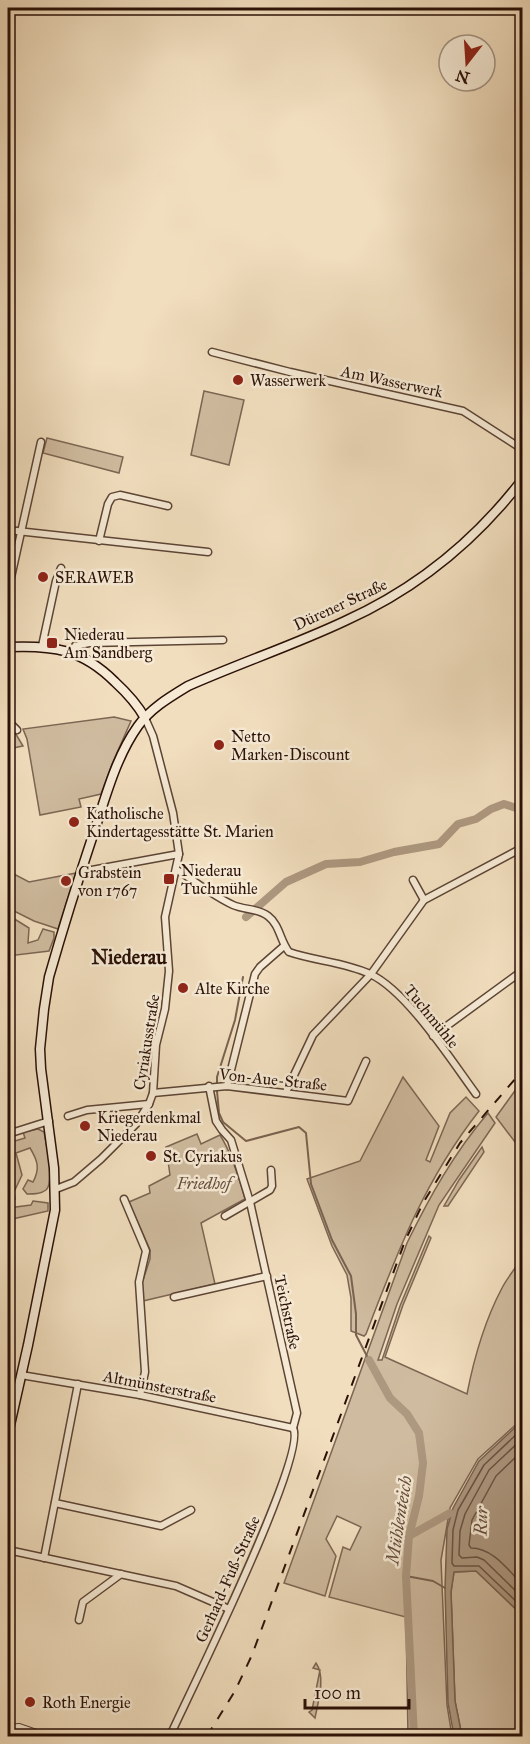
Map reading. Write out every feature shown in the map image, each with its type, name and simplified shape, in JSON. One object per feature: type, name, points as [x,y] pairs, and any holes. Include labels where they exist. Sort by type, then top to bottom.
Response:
[{"type":"main road","name":"Dürener Straße","points":[[8,1434],[52,1234],[56,1189],[41,1069],[44,1009],[49,976],[117,766],[138,727],[161,703],[188,686],[346,621],[395,596],[463,546],[509,498],[522,480]]},
{"type":"main road","points":[[8,647],[42,646],[72,652],[87,659],[105,672],[137,705],[145,718]]},
{"type":"street","name":"Am Wasserwerk","points":[[212,352],[463,411],[522,449]]},
{"type":"street","points":[[8,591],[41,442]]},
{"type":"street","points":[[99,541],[108,504],[112,497],[120,495],[168,506]]},
{"type":"street","points":[[8,530],[208,552]]},
{"type":"street","points":[[42,646],[61,568]]},
{"type":"street","points":[[72,652],[75,646],[89,643],[223,640]]},
{"type":"street","name":"Cyriakusstraße","points":[[56,1189],[74,1182],[136,1124],[153,1093],[156,1045],[165,1009],[169,971],[165,917],[177,870],[178,854],[173,813],[153,736],[145,718]]},
{"type":"street","points":[[8,721],[17,730]]},
{"type":"street","points":[[285,1092],[313,1035],[371,974],[424,900],[522,848]]},
{"type":"street","points":[[81,872],[178,854]]},
{"type":"street","points":[[177,870],[230,904],[259,911],[269,916],[280,932],[284,946]]},
{"type":"street","points":[[413,880],[424,900]]},
{"type":"street","name":"Tuchmühle","points":[[284,946],[289,952],[301,956],[353,967],[371,974],[398,993],[476,1094]]},
{"type":"street","name":"Teichstraße","points":[[284,946],[255,974],[217,1086],[216,1121],[231,1140],[250,1202],[297,1413],[293,1428]]},
{"type":"street","points":[[433,1036],[522,971]]},
{"type":"street","name":"Von-Aue-Straße","points":[[153,1093],[217,1086],[348,1101],[366,1061]]},
{"type":"street","points":[[68,1116],[87,1110],[149,1104]]},
{"type":"street","points":[[8,1134],[49,1121]]},
{"type":"street","points":[[225,1216],[270,1190],[273,1186],[271,1170]]},
{"type":"street","points":[[124,1199],[146,1251],[139,1282],[144,1372],[140,1395]]},
{"type":"street","points":[[174,1297],[267,1276]]},
{"type":"street","name":"Altmünsterstraße","points":[[21,1375],[140,1395],[293,1428]]},
{"type":"street","points":[[44,1558],[78,1384]]},
{"type":"street","name":"Gerhard-Fuß-Straße","points":[[170,1737],[282,1488],[295,1441],[296,1432],[293,1428]]},
{"type":"street","points":[[55,1503],[161,1526],[191,1510]]},
{"type":"street","points":[[8,1550],[176,1586],[229,1609]]},
{"type":"street","points":[[79,1620],[83,1602],[121,1574]]},
{"type":"street","points":[[8,1730],[19,1728],[42,1737]]},
{"type":"street","points":[[8,1730],[16,1737]]},
{"type":"green space","points":[[204,391],[244,400],[229,465],[191,455]]},
{"type":"green space","points":[[47,438],[123,457],[119,473],[43,453]]},
{"type":"green space","points":[[114,717],[131,721],[101,794],[79,799],[81,807],[40,815],[27,739],[23,729]]},
{"type":"green space","points":[[14,731],[23,746],[8,749],[8,733]]},
{"type":"green space","points":[[76,873],[58,929],[34,921],[8,908],[8,876],[14,874],[29,882]]},
{"type":"green space","points":[[8,915],[29,928],[28,943],[38,940],[43,929],[54,932],[49,951],[8,956]]},
{"type":"green space","points":[[403,1077],[439,1126],[426,1160],[430,1162],[450,1113],[466,1097],[479,1111],[442,1164],[413,1218],[364,1336],[351,1331],[351,1298],[347,1275],[332,1246],[307,1179],[360,1161]]},
{"type":"green space","points":[[522,1081],[522,1149],[496,1117]]},
{"type":"green space","points":[[488,1113],[495,1123],[439,1205],[397,1304],[378,1360],[382,1360],[400,1306],[429,1236],[431,1238],[403,1305],[385,1357],[467,1394],[476,1354],[490,1314],[504,1284],[522,1257],[522,1419],[478,1459],[450,1508],[441,1560],[447,1705],[452,1736],[408,1736],[406,1617],[329,1597],[343,1547],[350,1550],[361,1527],[337,1516],[326,1539],[336,1556],[325,1596],[284,1583],[407,1243],[443,1175]]},
{"type":"green space","points":[[38,1129],[44,1132],[50,1171],[49,1186],[42,1192],[27,1194],[23,1189],[28,1180],[33,1182],[37,1173],[36,1161],[30,1148],[16,1153],[22,1175],[14,1192],[15,1199],[8,1201],[8,1143],[25,1138],[23,1132]]},
{"type":"green space","name":"Friedhof","points":[[197,1134],[201,1144],[220,1135],[232,1158],[245,1199],[201,1223],[215,1284],[143,1301],[142,1283],[150,1259],[150,1250],[129,1202],[150,1193],[149,1186],[170,1175],[166,1147]]},
{"type":"green space","points":[[482,1147],[484,1152],[448,1206],[444,1206],[459,1180]]},
{"type":"green space","points":[[33,1201],[48,1203],[48,1211],[8,1220],[8,1208],[31,1205]]},
{"type":"green space","points":[[476,1571],[522,1615],[522,1736],[462,1736],[455,1701],[451,1592],[454,1572]]},
{"type":"green space","points":[[320,1672],[321,1682],[315,1718],[309,1712],[312,1710]]},
{"type":"water","name":"Rur","points":[[522,1421],[522,1615],[476,1571],[454,1572],[451,1592],[455,1701],[462,1736],[454,1736],[448,1703],[445,1588],[447,1529],[453,1508],[479,1461]]},
{"type":"waterway","points":[[246,917],[286,882],[326,864],[360,862],[394,852],[439,844],[458,824],[476,819],[491,809],[504,804],[522,810]]},
{"type":"waterway","points":[[243,977],[235,1020],[217,1077],[219,1113],[223,1122],[246,1141],[299,1127],[306,1133],[311,1184],[332,1240],[351,1276],[356,1335],[369,1360]]},
{"type":"waterway","name":"Mühlenteich","points":[[369,1360],[390,1398],[407,1414],[419,1433],[423,1463],[419,1496],[409,1536],[406,1576],[414,1736]]},
{"type":"waterway","points":[[409,1536],[450,1513]]},
{"type":"waterway","points":[[406,1576],[433,1581],[445,1588]]},
{"type":"railway","points":[[207,1736],[235,1691],[252,1655],[405,1241],[423,1203],[460,1143],[522,1071]]},
{"type":"place","name":"Wasserwerk","points":[[238,380]]},
{"type":"place","name":"SERAWEB","points":[[43,577]]},
{"type":"place","name":"Niederau Am Sandberg","points":[[52,643]]},
{"type":"place","name":"Netto Marken-Discount","points":[[219,745]]},
{"type":"place","name":"Katholische Kindertagesstätte St. Marien","points":[[74,822]]},
{"type":"place","name":"Niederau Tuchmühle","points":[[169,879]]},
{"type":"place","name":"Grabstein von 1767","points":[[66,881]]},
{"type":"place","name":"Alte Kirche","points":[[183,988]]},
{"type":"place","name":"Kriegerdenkmal Niederau","points":[[85,1126]]},
{"type":"place","name":"St. Cyriakus","points":[[151,1156]]},
{"type":"place","name":"Roth Energie","points":[[30,1702]]},
{"type":"district","name":"Niederau","points":[[129,957]]}]
